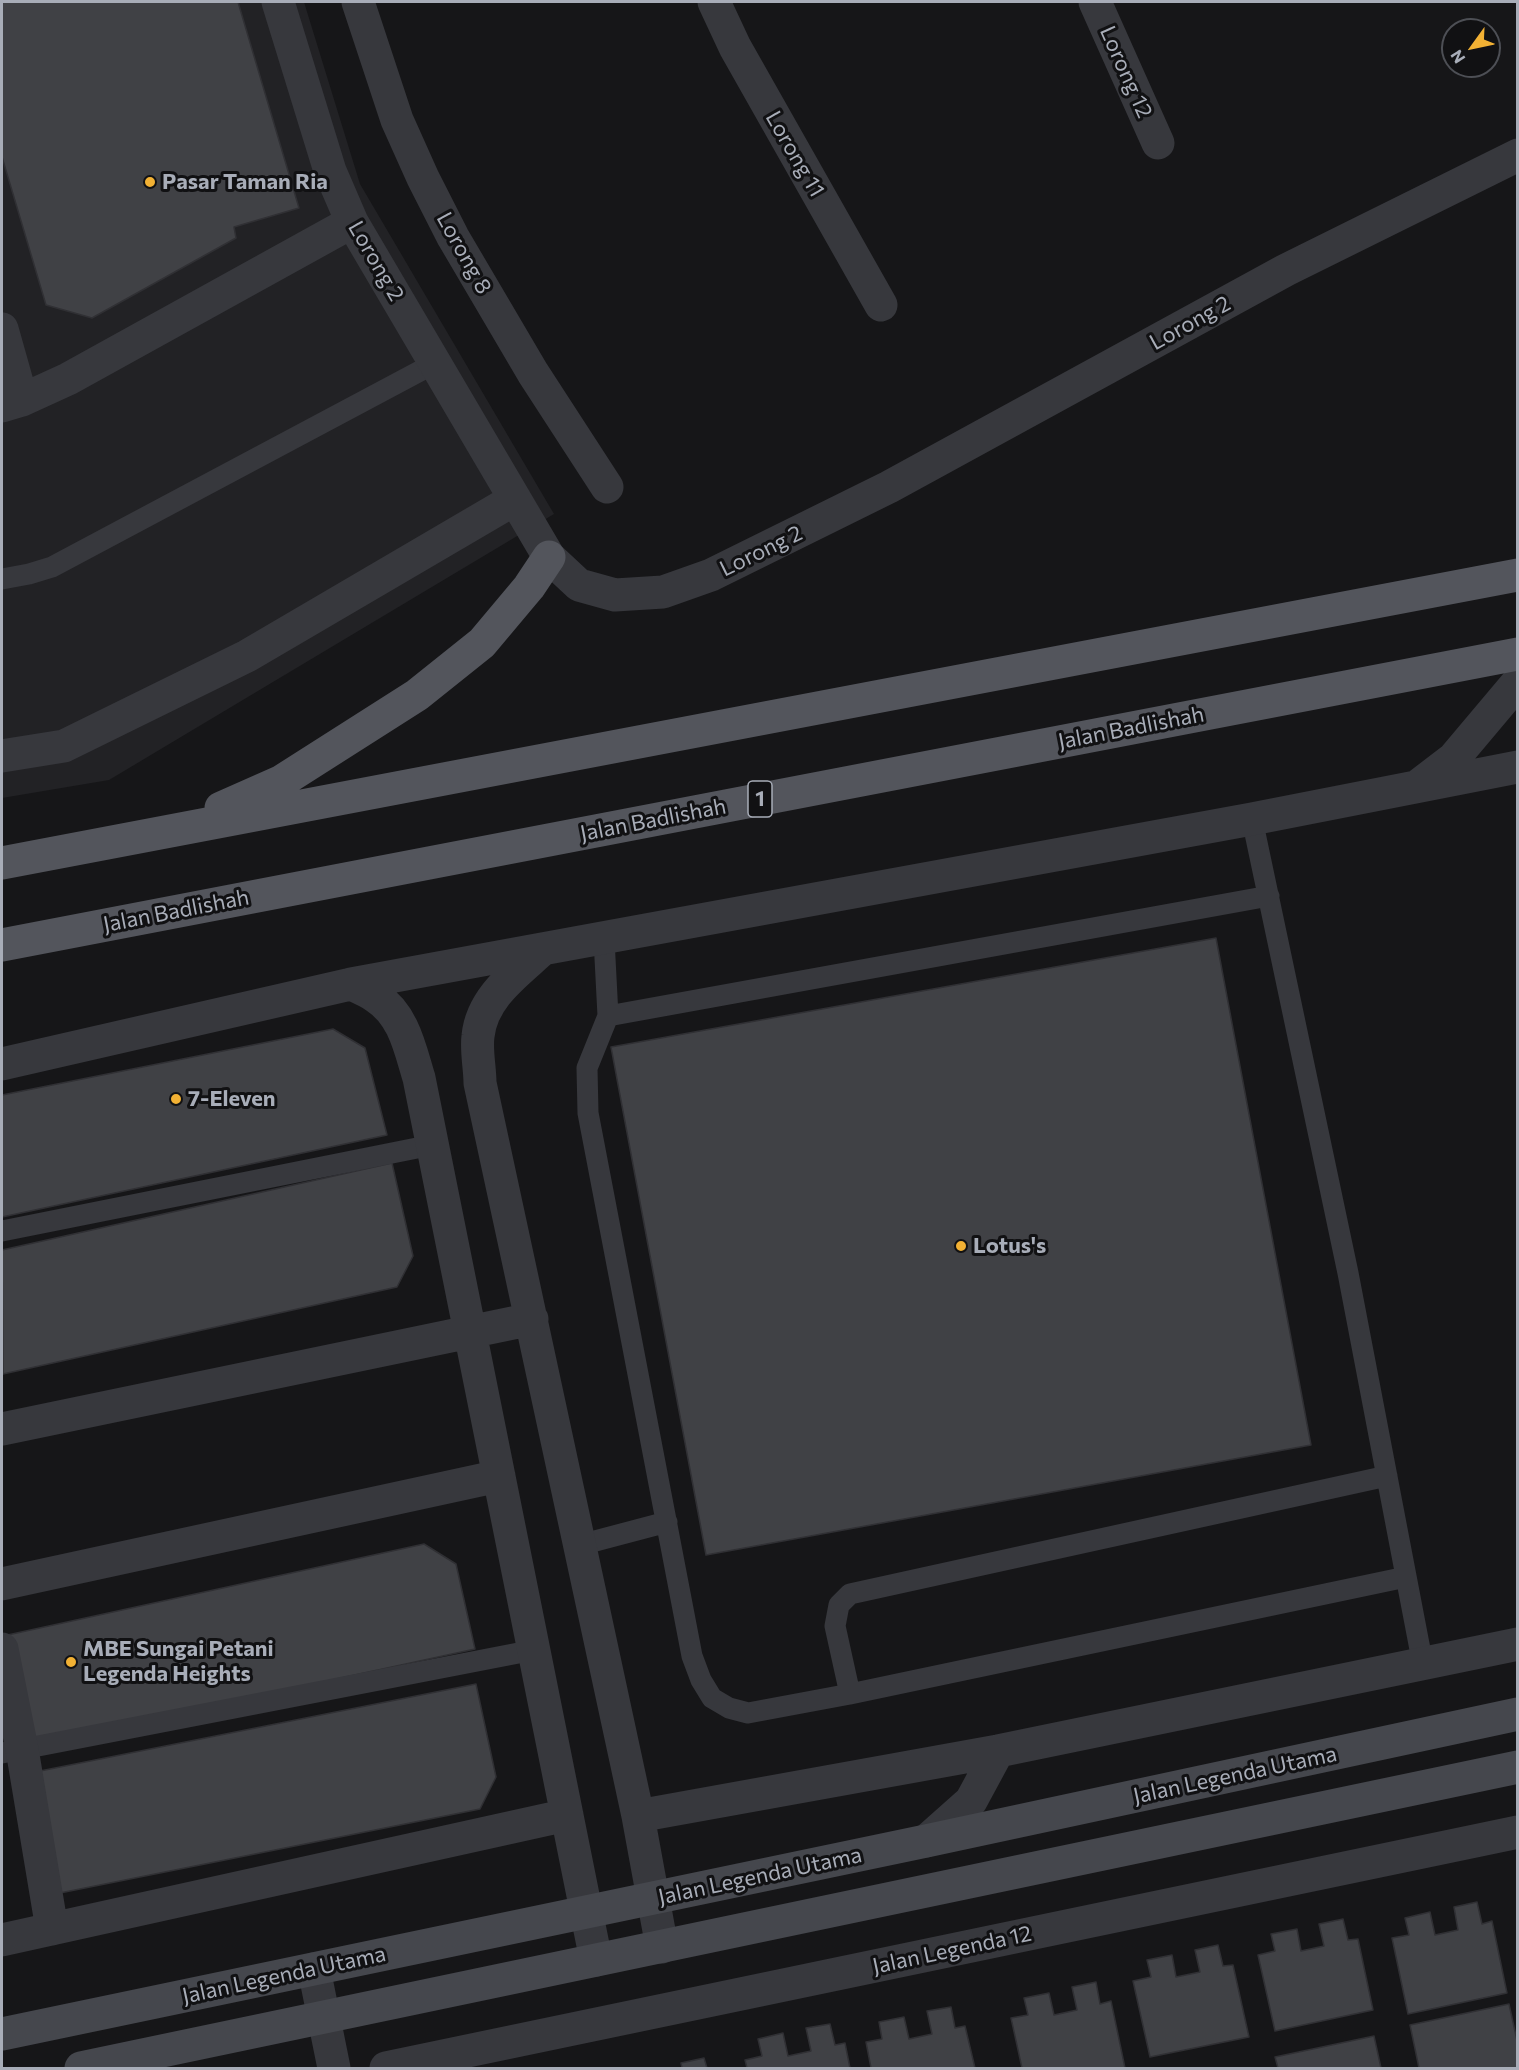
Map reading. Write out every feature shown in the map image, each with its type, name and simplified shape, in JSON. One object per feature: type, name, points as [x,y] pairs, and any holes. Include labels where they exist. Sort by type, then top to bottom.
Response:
[{"type":"main road","points":[[176,829],[282,781],[417,695],[482,643],[529,587],[549,556]]},
{"type":"main road","points":[[2,863],[1518,575]]},
{"type":"main road","name":"Jalan Badlishah","points":[[2,945],[1518,654]]},
{"type":"street","name":"Lorong 2","points":[[278,2],[330,171],[352,222],[549,556],[579,585],[615,595],[663,592],[711,575],[889,487],[1286,270],[1518,155]]},
{"type":"street","name":"Lorong 8","points":[[358,2],[397,120],[453,237],[533,373],[607,487]]},
{"type":"street","name":"Lorong 11","points":[[714,2],[735,48],[881,305]]},
{"type":"street","name":"Lorong 12","points":[[1095,2],[1158,142]]},
{"type":"street","points":[[2,329],[12,403],[68,379],[352,222]]},
{"type":"street","points":[[2,756],[64,746],[247,656],[515,499]]},
{"type":"street","points":[[1414,788],[1454,758],[1518,682]]},
{"type":"street","points":[[2,1064],[351,984],[1252,819],[1518,767]]},
{"type":"street","points":[[543,949],[505,983],[487,1004],[478,1036],[480,1083],[638,1816],[662,1947]]},
{"type":"street","points":[[351,984],[378,998],[395,1014],[405,1031],[419,1078],[596,1960]]},
{"type":"street","points":[[2,1429],[532,1319]]},
{"type":"street","points":[[2,1584],[499,1476]]},
{"type":"street","points":[[638,1816],[998,1751],[1518,1644]]},
{"type":"street","points":[[2,1649],[12,1751],[52,1929]]},
{"type":"street","name":"Jalan Legenda Utama","points":[[2,2034],[926,1841],[1518,1714]]},
{"type":"street","points":[[926,1841],[971,1801],[998,1751]]},
{"type":"street","points":[[81,2068],[1518,1767]]},
{"type":"street","points":[[2,1940],[567,1815]]},
{"type":"street","name":"Jalan Legenda 12","points":[[386,2068],[1518,1832]]},
{"type":"street","points":[[314,1969],[334,2068]]},
{"type":"lane","points":[[2,579],[52,567],[435,363]]},
{"type":"lane","points":[[1252,819],[1348,1273],[1423,1665]]},
{"type":"lane","points":[[608,1016],[1269,896]]},
{"type":"lane","points":[[604,939],[608,1016],[587,1068],[588,1113],[692,1656],[701,1680],[712,1698],[729,1708],[748,1713],[850,1694],[1406,1577]]},
{"type":"lane","points":[[2,1231],[432,1145]]},
{"type":"lane","points":[[850,1694],[835,1626],[839,1605],[850,1594],[1387,1476]]},
{"type":"lane","points":[[580,1545],[667,1522]]},
{"type":"lane","points":[[12,1751],[534,1650]]},
{"type":"shaded area","points":[[2,2],[304,2],[360,184],[554,514],[109,780],[2,798]]},
{"type":"building","name":"Pasar Taman Ria","points":[[2,2],[238,2],[299,208],[234,227],[236,238],[92,318],[46,305],[2,157]]},
{"type":"building","name":"Lotus's","points":[[1216,938],[1311,1445],[706,1555],[611,1047]]},
{"type":"building","points":[[333,1029],[365,1048],[387,1135],[2,1217],[2,1095]]},
{"type":"building","points":[[392,1163],[413,1256],[397,1287],[3,1374],[2,1250]]},
{"type":"building","points":[[424,1544],[456,1564],[475,1649],[27,1746],[3,1636]]},
{"type":"building","points":[[476,1684],[496,1777],[480,1809],[60,1893],[35,1772]]},
{"type":"building","points":[[1477,1902],[1482,1924],[1492,1921],[1507,1993],[1408,2014],[1392,1938],[1409,1935],[1405,1918],[1430,1912],[1435,1935],[1458,1930],[1454,1907]]},
{"type":"building","points":[[1343,1919],[1348,1940],[1358,1939],[1373,2010],[1275,2031],[1258,1955],[1275,1951],[1271,1934],[1297,1929],[1301,1951],[1324,1946],[1319,1924]]},
{"type":"building","points":[[1218,1945],[1223,1966],[1233,1965],[1249,2037],[1150,2057],[1133,1981],[1151,1977],[1147,1960],[1172,1955],[1176,1977],[1200,1972],[1195,1950]]},
{"type":"building","points":[[1096,1982],[1100,2004],[1111,2001],[1125,2068],[1022,2068],[1011,2018],[1028,2015],[1024,1998],[1049,1993],[1054,2015],[1077,2010],[1072,1987]]},
{"type":"building","points":[[1509,2004],[1518,2045],[1518,2068],[1419,2068],[1410,2025]]},
{"type":"building","points":[[951,2007],[955,2028],[965,2026],[975,2068],[871,2068],[866,2042],[882,2039],[879,2022],[904,2017],[909,2039],[932,2034],[927,2011]]},
{"type":"building","points":[[830,2024],[835,2045],[845,2043],[850,2068],[747,2068],[745,2060],[762,2056],[758,2039],[783,2033],[788,2056],[811,2051],[806,2028]]},
{"type":"building","points":[[1374,2036],[1381,2068],[1278,2068],[1275,2057]]},
{"type":"building","points":[[704,2058],[707,2068],[682,2068],[681,2063]]},
{"type":"place","name":"Pasar Taman Ria","points":[[150,182]]},
{"type":"place","name":"7-Eleven","points":[[176,1099]]},
{"type":"place","name":"Lotus's","points":[[961,1246]]},
{"type":"place","name":"MBE Sungai Petani Legenda Heights","points":[[71,1662]]}]
